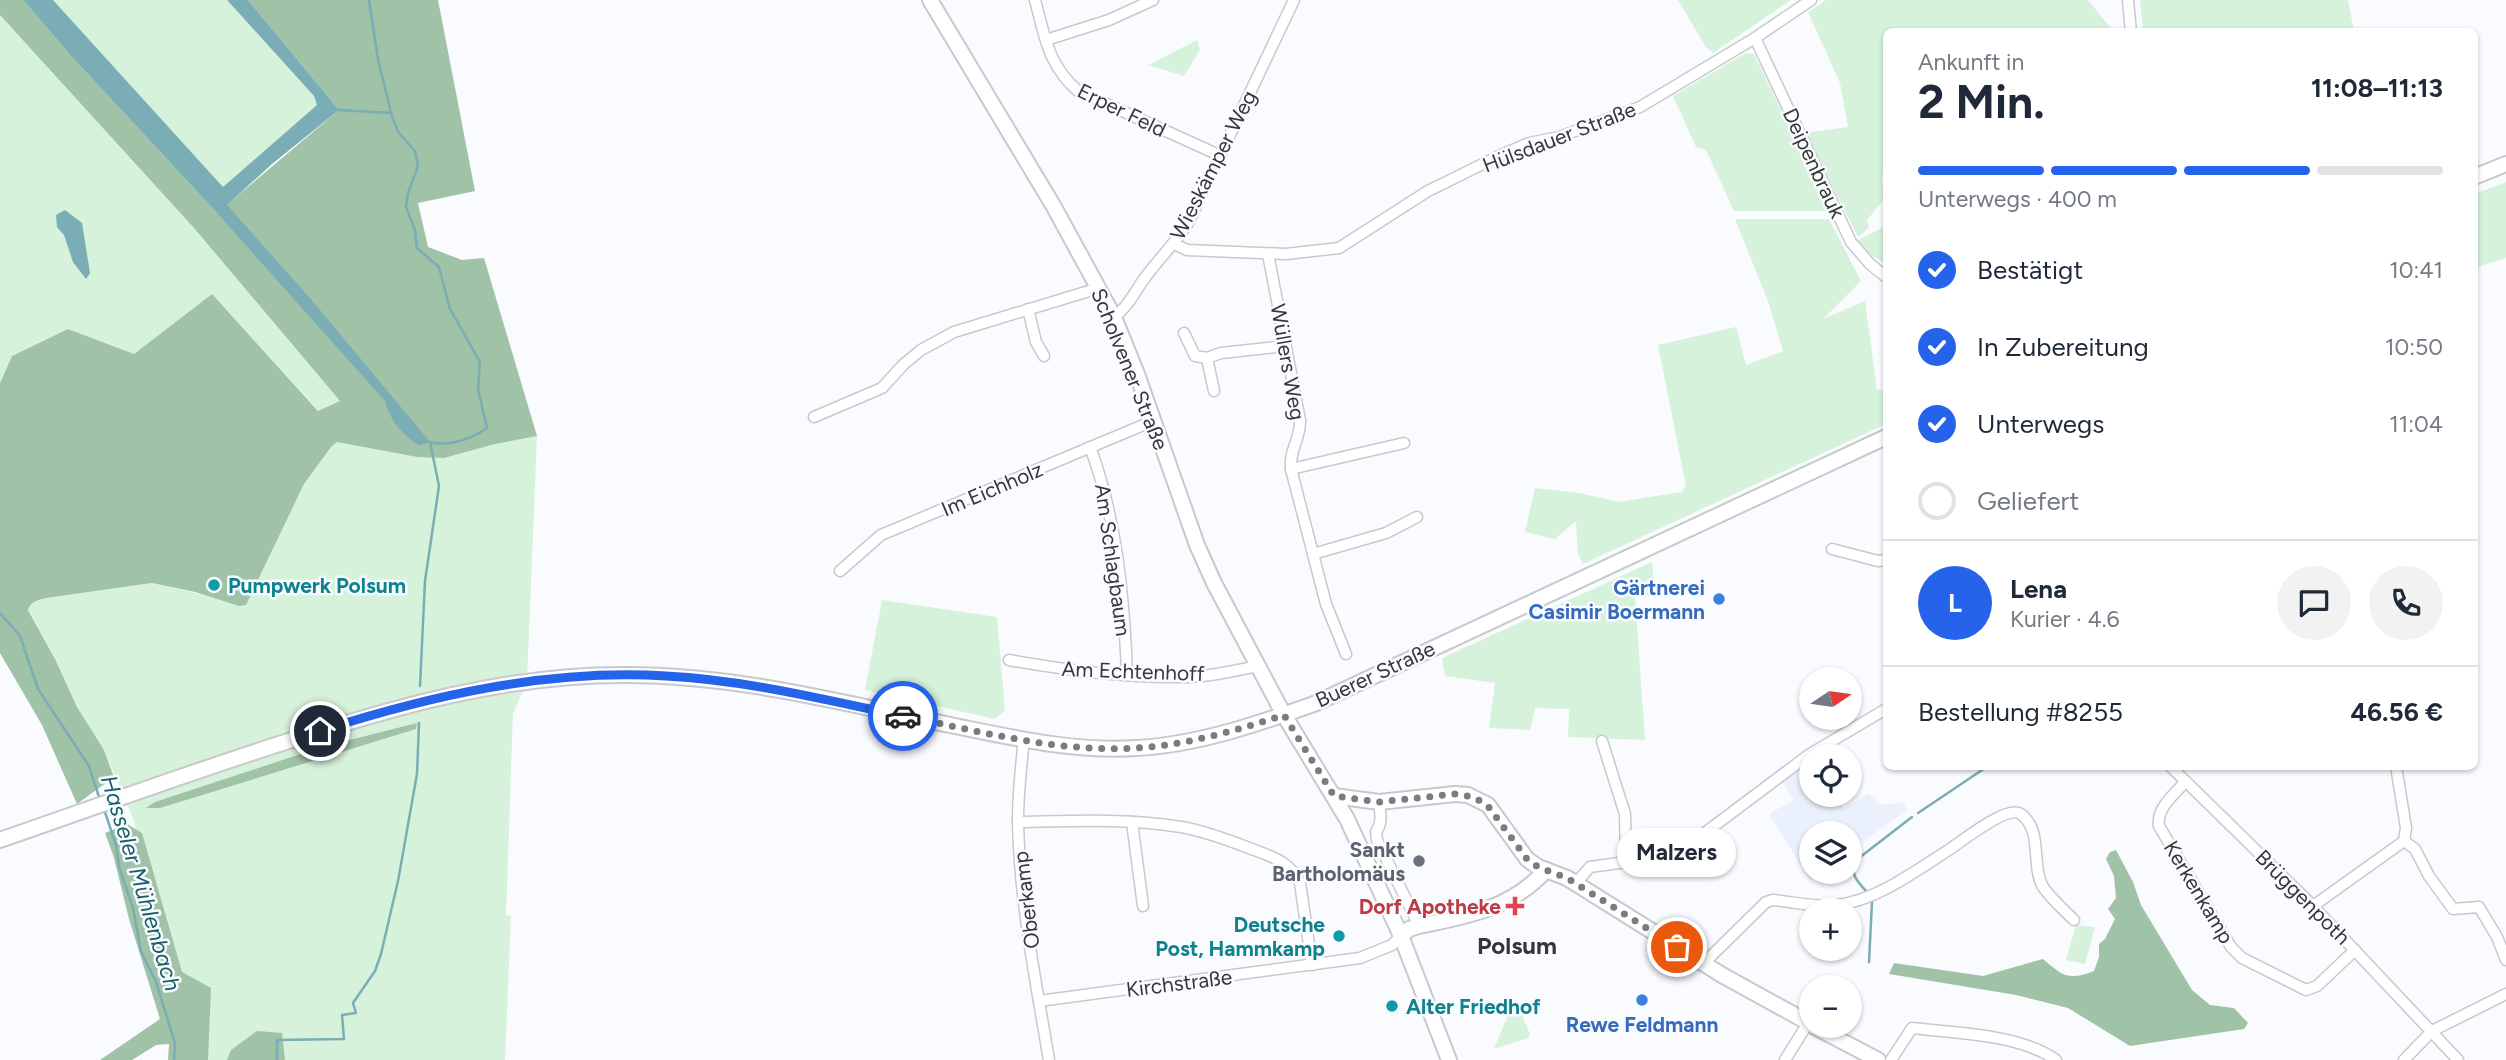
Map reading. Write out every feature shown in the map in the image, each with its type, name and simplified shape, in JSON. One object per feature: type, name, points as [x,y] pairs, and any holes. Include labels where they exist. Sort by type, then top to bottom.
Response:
[{"type":"main road","name":"Scholvener Straße","points":[[930,0],[1054,207],[1114,317],[1196,545],[1284,715],[1348,819],[1401,936],[1449,1060]]},
{"type":"main road","points":[[2478,175],[2506,164]]},
{"type":"main road","name":"Buerer Straße","points":[[0,840],[252,752],[354,720],[475,690],[527,681],[626,675],[731,682],[1024,740],[1075,746],[1139,748],[1223,733],[1314,705],[1883,438]]},
{"type":"main road","points":[[1334,796],[1379,802],[1455,794],[1474,797],[1493,811],[1527,859],[1538,867],[1576,884],[1703,964],[1799,1017]]},
{"type":"main road","name":"Kirchstraße","points":[[1401,936],[1409,929],[1419,926],[1486,912],[1539,878],[1546,870]]},
{"type":"main road","points":[[1837,1038],[1878,1060]]},
{"type":"street","name":"Erper Feld","points":[[1035,0],[1046,40],[1063,78],[1078,91],[1221,156]]},
{"type":"street","points":[[1046,40],[1109,20],[1153,0]]},
{"type":"street","name":"Wieskämper Weg","points":[[1114,317],[1124,310],[1144,278],[1188,223],[1294,0]]},
{"type":"street","name":"Hülsdauer Straße","points":[[1174,243],[1187,250],[1268,254],[1322,252],[1339,248],[1428,191],[1529,143],[1559,137],[1640,107],[1755,38],[1811,0]]},
{"type":"street","points":[[2128,0],[2131,28]]},
{"type":"street","name":"Deipenbrauk","points":[[1755,38],[1851,242],[1883,275]]},
{"type":"street","name":"Wüllers Weg","points":[[1268,254],[1300,420],[1299,437],[1290,457],[1291,469],[1326,604],[1346,654]]},
{"type":"street","points":[[814,417],[882,388],[904,364],[942,338],[1099,288]]},
{"type":"street","points":[[1028,309],[1036,342],[1044,356]]},
{"type":"street","points":[[1184,333],[1195,356],[1207,358],[1222,353],[1285,346]]},
{"type":"street","points":[[1207,358],[1214,391]]},
{"type":"street","name":"Im Eichholz","points":[[840,571],[881,535],[1153,421]]},
{"type":"street","points":[[1291,469],[1404,443]]},
{"type":"street","name":"Am Schlagbaum","points":[[1090,447],[1111,512],[1127,674]]},
{"type":"street","points":[[1313,554],[1386,533],[1417,517]]},
{"type":"street","points":[[1832,549],[1878,561],[1883,560]]},
{"type":"street","name":"Am Echtenhoff","points":[[1009,660],[1054,668],[1184,677],[1220,674],[1258,666]]},
{"type":"street","points":[[1576,884],[1590,867],[1626,862],[1686,847],[1810,754],[1883,711]]},
{"type":"street","name":"Oberkamp","points":[[1024,740],[1018,822],[1027,910],[1049,1060]]},
{"type":"street","points":[[1602,741],[1625,814],[1626,862]]},
{"type":"street","name":"Brüggenpoth","points":[[2174,770],[2313,906],[2458,1060]]},
{"type":"street","points":[[2313,906],[2404,841],[2406,828],[2397,770]]},
{"type":"street","name":"Kerkenkamp","points":[[2185,782],[2160,811],[2159,826],[2231,947],[2242,958],[2306,990],[2317,986],[2355,950]]},
{"type":"street","points":[[1379,802],[1381,817],[1376,832],[1377,840],[1419,926]]},
{"type":"street","points":[[1703,964],[1766,902],[1773,900],[1835,905],[1861,899],[1948,851],[2002,815],[2016,812],[2022,815],[2033,830],[2041,884],[2074,920]]},
{"type":"street","points":[[1018,822],[1132,822],[1179,826],[1202,831],[1284,862],[1295,872],[1300,883],[1312,965]]},
{"type":"street","points":[[1132,822],[1143,906]]},
{"type":"street","points":[[2404,841],[2415,849],[2434,884],[2453,909],[2479,907],[2497,937],[2506,960]]},
{"type":"street","name":"Kirchstraße","points":[[1039,1001],[1360,958],[1392,945],[1401,936]]},
{"type":"street","points":[[2404,1060],[2432,1031],[2506,994]]},
{"type":"street","points":[[1891,1060],[1912,1028],[1993,1038],[2036,1049],[2056,1060]]},
{"type":"street","points":[[1785,1060],[1801,1038]]},
{"type":"shaded area","points":[[1799,770],[1799,807],[1862,807],[1862,798],[1869,794],[1882,805],[1903,802],[1907,810],[1862,842],[1862,821],[1799,821],[1799,862],[1769,814],[1794,800],[1783,782]]},
{"type":"green space","points":[[0,0],[23,0],[72,57],[217,213],[339,110],[248,0],[438,0],[475,191],[418,203],[428,247],[462,260],[484,258],[537,436],[444,458],[417,457],[337,442],[304,484],[246,605],[239,606],[195,592],[152,583],[53,597],[32,604],[28,610],[77,707],[104,750],[114,777],[77,804],[42,725],[0,653],[0,383],[12,356],[68,329],[134,354],[212,294],[318,411],[340,401],[194,228],[0,15]]},
{"type":"green space","points":[[53,0],[227,0],[314,96],[318,105],[223,187]]},
{"type":"green space","points":[[1678,0],[1791,0],[1713,53],[1706,47]]},
{"type":"green space","points":[[1826,0],[2088,0],[2111,28],[1883,28],[1883,200],[1867,220],[1869,228],[1858,237],[1805,133],[1848,127],[1840,83],[1808,12]]},
{"type":"green space","points":[[2140,0],[2348,0],[2353,28],[2143,28]]},
{"type":"green space","points":[[0,15],[194,228],[340,401],[319,411],[212,294],[134,354],[68,329],[12,356],[0,383]]},
{"type":"green space","points":[[1197,40],[1200,50],[1184,76],[1148,65]]},
{"type":"green space","points":[[1746,53],[1754,54],[1829,211],[1734,211],[1706,150],[1696,147],[1673,96]]},
{"type":"green space","points":[[2506,182],[2506,258],[2478,267],[2478,193]]},
{"type":"green space","points":[[1735,219],[1829,219],[1861,281],[1823,319],[1865,301],[1877,390],[1883,391],[1883,425],[1583,564],[1578,554],[1576,521],[1555,539],[1525,532],[1535,488],[1580,493],[1618,502],[1682,492],[1686,486],[1658,345],[1736,327],[1746,365],[1783,351],[1768,301]]},
{"type":"green space","points":[[1883,228],[1883,262],[1863,250],[1856,241]]},
{"type":"green space","points":[[537,436],[527,681],[513,714],[506,915],[511,916],[505,1060],[195,1060],[133,818],[104,750],[77,707],[28,609],[35,601],[42,599],[152,583],[246,605],[304,484],[337,442],[417,457],[452,456]]},
{"type":"green space","points":[[1652,562],[1655,595],[1635,597],[1645,740],[1568,737],[1569,709],[1535,708],[1530,730],[1489,728],[1495,683],[1445,676],[1442,658]]},
{"type":"green space","points":[[882,600],[997,617],[1005,710],[995,719],[865,690]]},
{"type":"green space","points":[[417,723],[416,729],[160,808],[146,808],[155,802],[322,747]]},
{"type":"green space","points":[[127,824],[142,833],[182,972],[211,988],[208,1060],[168,1060],[169,1044],[156,1045],[132,1060],[100,1060],[160,1019],[105,833]]},
{"type":"green space","points":[[2116,850],[2133,882],[2141,905],[2192,990],[2210,1005],[2234,1008],[2248,1023],[2244,1029],[2130,1046],[2068,1008],[2016,995],[1889,974],[1894,963],[1983,976],[2043,959],[2066,975],[2078,976],[2094,971],[2099,957],[2099,944],[2105,939],[2115,919],[2108,909],[2116,898],[2114,876],[2106,859],[2110,852]]},
{"type":"green space","points":[[2076,925],[2095,927],[2085,964],[2066,960]]},
{"type":"green space","points":[[1515,998],[1530,1034],[1528,1038],[1494,1049]]},
{"type":"green space","points":[[257,1031],[282,1033],[285,1060],[227,1060],[231,1050]]},
{"type":"water","points":[[23,0],[53,0],[223,187],[317,105],[314,96],[227,0],[248,0],[339,110],[272,164],[227,205],[309,297],[430,442],[419,445],[402,432],[393,420],[385,401]]},
{"type":"water","points":[[65,210],[82,223],[90,273],[86,279],[73,262],[64,235],[57,227],[56,215]]},
{"type":"waterway","points":[[369,0],[378,59],[391,113],[398,132],[415,151],[418,166],[406,207],[415,230],[417,248],[439,267],[450,309],[480,362],[478,389],[487,428],[460,441],[430,442],[439,486],[425,581],[420,686]]},
{"type":"waterway","points":[[339,110],[391,113]]},
{"type":"waterway","name":"Hasseler Mühlenbach","points":[[0,613],[20,636],[38,689],[89,766],[100,800]]},
{"type":"waterway","points":[[277,1060],[277,1040],[344,1039],[342,1015],[356,1013],[353,1003],[375,971],[398,881],[417,774],[419,723]]},
{"type":"waterway","points":[[1918,813],[1982,770]]},
{"type":"waterway","name":"Hasseler Mühlenbach","points":[[104,809],[133,908],[141,951],[156,982],[175,1043],[174,1060]]},
{"type":"waterway","points":[[1866,891],[1855,877],[1855,861],[1912,817]]},
{"type":"waterway","points":[[1869,962],[1872,902]]},
{"type":"way so far","points":[[903,716],[1049,744],[1139,748],[1197,739],[1284,715],[1334,796],[1379,802],[1455,794],[1474,797],[1493,811],[1527,859],[1538,867],[1567,878],[1677,947]]},
{"type":"place","name":"Pumpwerk Polsum","points":[[214,585]]},
{"type":"place","name":"Gärtnerei Casimir Boermann","points":[[1719,599]]},
{"type":"place","name":"Sankt Bartholomäus","points":[[1419,861]]},
{"type":"place","name":"Dorf Apotheke","points":[[1515,906]]},
{"type":"place","name":"Deutsche Post, Hammkamp","points":[[1339,936]]},
{"type":"place","name":"Malzers","points":[[1677,947]]},
{"type":"place","name":"Rewe Feldmann","points":[[1642,1000]]},
{"type":"place","name":"Alter Friedhof","points":[[1392,1006]]},
{"type":"district","name":"Polsum","points":[[1517,945]]},
{"type":"route","points":[[320,731],[413,704],[475,690],[527,681],[581,676],[666,676],[731,682],[903,716]]}]
